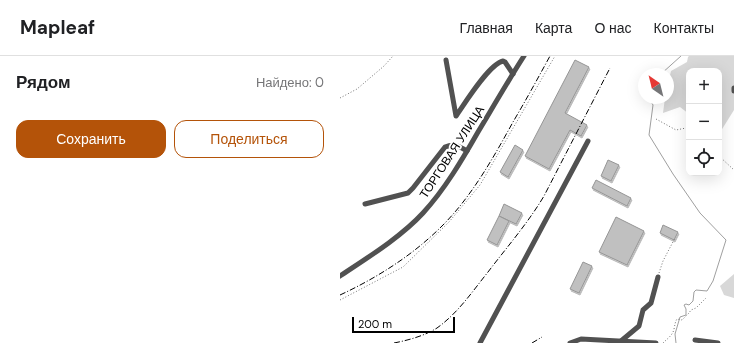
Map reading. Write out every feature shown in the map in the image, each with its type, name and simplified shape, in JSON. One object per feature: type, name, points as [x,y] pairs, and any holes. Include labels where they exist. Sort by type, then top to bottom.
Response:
[{"type":"street","name":"ТОРГОВАЯ УЛИЦА","points":[[340,276],[393,239],[410,226],[422,214],[449,179],[524,56]]},
{"type":"street","points":[[446,60],[456,116],[486,74],[500,61],[505,62],[513,74]]},
{"type":"street","points":[[480,343],[588,141]]},
{"type":"street","points":[[365,204],[408,193],[445,147],[455,145],[467,151]]},
{"type":"street","points":[[621,341],[639,326],[643,310],[651,303],[658,277]]},
{"type":"street","points":[[570,343],[582,339],[656,343]]},
{"type":"street","points":[[695,340],[718,343]]},
{"type":"path","points":[[340,98],[357,89],[384,66],[393,56]]},
{"type":"path","points":[[340,300],[403,266],[449,222],[480,185],[555,56]]},
{"type":"path","points":[[656,119],[676,130],[686,128]]},
{"type":"path","points":[[722,159],[734,170]]},
{"type":"path","points":[[658,277],[663,261],[675,238]]},
{"type":"path","points":[[663,343],[675,328],[677,318],[682,320],[685,318],[691,310],[696,308],[706,298]]},
{"type":"shaded area","points":[[734,56],[734,110],[722,129],[722,68],[686,68],[686,112],[680,107],[663,113],[664,104],[674,104],[674,69],[687,62],[688,57]]},
{"type":"shaded area","points":[[734,274],[734,298],[724,295],[720,286]]},
{"type":"building","points":[[575,60],[589,67],[565,113],[587,125],[581,136],[570,130],[549,169],[525,156]]},
{"type":"building","points":[[515,145],[523,150],[508,177],[500,172]]},
{"type":"building","points":[[608,160],[619,165],[611,181],[601,176]]},
{"type":"building","points":[[596,180],[631,198],[627,206],[592,188]]},
{"type":"building","points":[[504,204],[522,213],[516,224],[499,216]]},
{"type":"building","points":[[499,216],[509,221],[497,245],[487,240]]},
{"type":"building","points":[[616,217],[644,231],[627,265],[599,252]]},
{"type":"building","points":[[663,225],[678,232],[674,240],[660,233]]},
{"type":"building","points":[[583,262],[592,266],[579,293],[570,289]]},
{"type":"waterway","points":[[668,68],[681,56]]},
{"type":"waterway","points":[[652,104],[649,135],[673,174],[700,213],[726,240],[713,281],[707,291],[696,290],[694,292],[693,301],[689,305],[684,305],[686,315],[680,317],[675,334],[676,343]]},
{"type":"railway","points":[[340,295],[372,279],[402,260],[430,237],[455,212],[486,168],[550,56]]},
{"type":"railway","points":[[394,343],[405,341],[437,328],[452,316],[470,295],[538,206],[610,68]]},
{"type":"railway","points":[[532,343],[542,337]]}]
